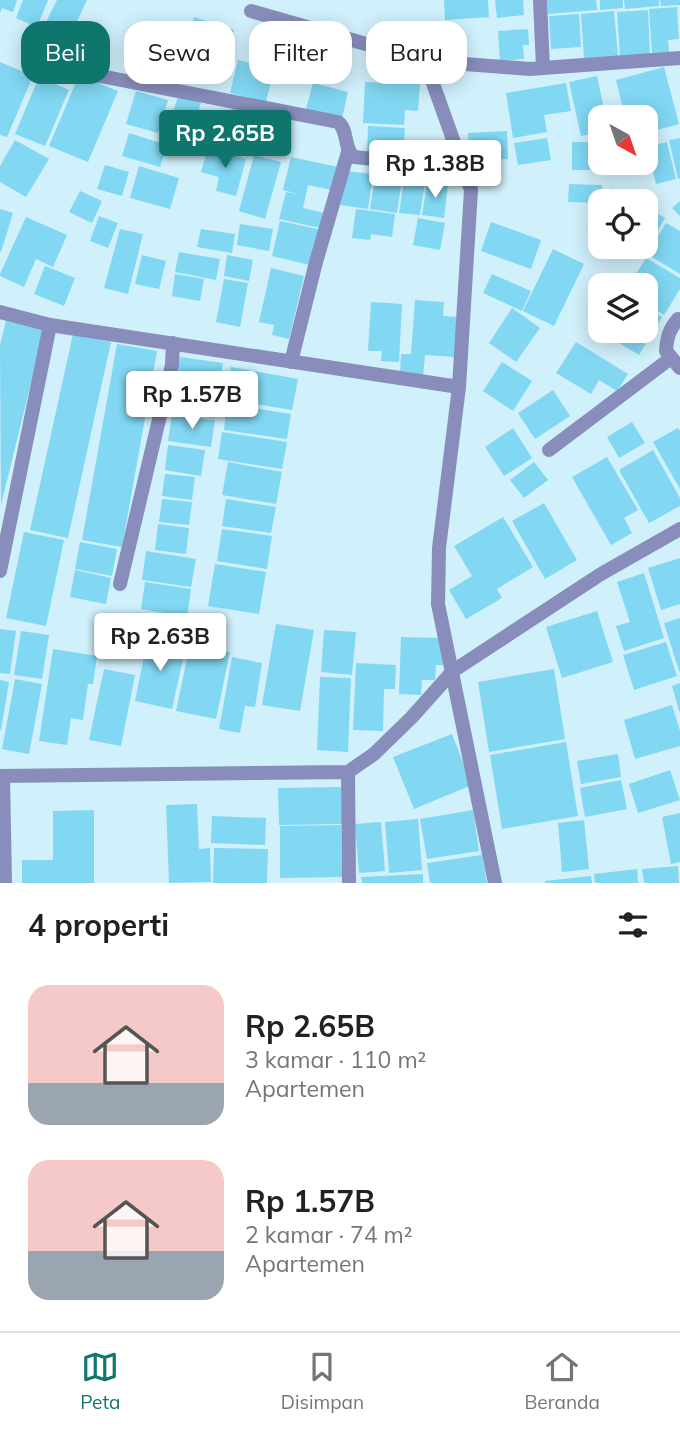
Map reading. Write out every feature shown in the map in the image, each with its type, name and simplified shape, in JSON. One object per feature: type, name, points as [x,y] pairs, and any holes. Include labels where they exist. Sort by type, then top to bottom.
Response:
[{"type":"street","points":[[540,0],[543,68]]},
{"type":"street","points":[[251,11],[366,44]]},
{"type":"street","points":[[467,64],[530,69],[680,58]]},
{"type":"street","points":[[110,78],[338,122],[344,128],[348,152],[291,362]]},
{"type":"street","points":[[433,84],[471,190],[459,387],[439,548],[438,604],[495,883]]},
{"type":"street","points":[[348,152],[354,157],[463,168]]},
{"type":"street","points":[[0,312],[50,325],[459,387]]},
{"type":"street","points":[[550,450],[676,363],[666,351],[670,329],[678,319]]},
{"type":"street","points":[[0,571],[50,325]]},
{"type":"street","points":[[120,583],[172,365],[173,343]]},
{"type":"street","points":[[5,883],[1,776],[348,772],[360,765],[412,717],[453,671],[601,575],[680,529]]},
{"type":"street","points":[[348,772],[349,883]]},
{"type":"building","points":[[0,0],[17,0],[13,12],[2,8],[0,13]]},
{"type":"building","points":[[23,0],[48,0],[39,21],[16,18]]},
{"type":"building","points":[[57,0],[87,0],[77,21],[46,21]]},
{"type":"building","points":[[444,0],[488,0],[489,17],[445,20]]},
{"type":"building","points":[[495,0],[523,0],[524,15],[497,18]]},
{"type":"building","points":[[547,0],[596,0],[597,10],[548,14]]},
{"type":"building","points":[[600,0],[623,0],[623,8],[600,10]]},
{"type":"building","points":[[624,0],[659,0],[659,6],[625,9]]},
{"type":"building","points":[[660,0],[680,0],[680,5],[661,6]]},
{"type":"building","points":[[677,7],[679,39],[668,40],[669,52],[652,53],[649,9]]},
{"type":"building","points":[[648,10],[650,54],[620,56],[617,12]]},
{"type":"building","points":[[614,11],[618,56],[584,58],[581,14]]},
{"type":"building","points":[[579,14],[581,47],[551,49],[549,16]]},
{"type":"building","points":[[528,29],[529,45],[523,45],[524,59],[500,61],[498,31]]},
{"type":"building","points":[[238,60],[249,63],[249,84],[270,84],[266,102],[230,93],[232,84],[235,84]]},
{"type":"building","points":[[0,62],[21,71],[21,84],[30,84],[7,137],[0,135]]},
{"type":"building","points":[[664,67],[679,124],[658,130],[658,105],[622,105],[616,80]]},
{"type":"building","points":[[597,76],[603,105],[588,105],[588,135],[581,136],[569,82]]},
{"type":"building","points":[[365,82],[420,84],[418,111],[405,110],[404,125],[363,123]]},
{"type":"building","points":[[566,83],[571,111],[544,115],[547,132],[513,138],[506,93]]},
{"type":"building","points":[[36,84],[55,84],[69,90],[45,146],[15,134]]},
{"type":"building","points":[[75,84],[101,84],[118,91],[88,162],[49,146]]},
{"type":"building","points":[[313,84],[348,92],[342,118],[306,109]]},
{"type":"building","points":[[136,91],[168,100],[158,133],[126,124]]},
{"type":"building","points":[[178,96],[201,103],[196,119],[211,124],[204,145],[167,133]]},
{"type":"building","points":[[232,107],[259,115],[251,143],[224,135]]},
{"type":"building","points":[[368,126],[405,128],[403,157],[367,156]]},
{"type":"building","points":[[507,131],[508,159],[469,161],[468,133]]},
{"type":"building","points":[[129,133],[167,145],[160,167],[122,156]]},
{"type":"building","points":[[547,138],[551,160],[518,165],[514,143]]},
{"type":"building","points":[[680,138],[680,178],[678,179],[669,140]]},
{"type":"building","points":[[15,140],[49,159],[26,197],[0,182],[0,166]]},
{"type":"building","points":[[572,142],[588,142],[588,170],[572,170]]},
{"type":"building","points":[[667,142],[676,179],[656,184],[654,175],[658,175],[658,144]]},
{"type":"building","points":[[208,148],[246,159],[236,196],[216,191],[219,177],[201,172]]},
{"type":"building","points":[[254,155],[281,162],[265,219],[239,211]]},
{"type":"building","points":[[291,157],[338,167],[332,190],[308,185],[303,208],[324,213],[320,228],[279,219],[286,192],[298,194],[283,190]]},
{"type":"building","points":[[105,165],[129,172],[122,196],[97,189]]},
{"type":"building","points":[[139,166],[179,178],[170,209],[130,198]]},
{"type":"building","points":[[345,171],[373,174],[368,209],[340,205]]},
{"type":"building","points":[[375,176],[402,179],[397,213],[370,209]]},
{"type":"building","points":[[404,180],[425,182],[420,215],[399,213]]},
{"type":"building","points":[[427,183],[448,185],[444,218],[422,215]]},
{"type":"building","points":[[569,184],[602,185],[602,189],[588,189],[588,203],[568,202]]},
{"type":"building","points":[[80,191],[102,201],[92,223],[69,212]]},
{"type":"building","points":[[680,201],[680,216],[672,208]]},
{"type":"building","points":[[0,209],[13,213],[1,252],[0,252]]},
{"type":"building","points":[[356,209],[395,214],[392,237],[371,234],[370,240],[352,238]]},
{"type":"building","points":[[658,214],[665,218],[658,230]]},
{"type":"building","points":[[99,216],[118,223],[108,248],[90,241]]},
{"type":"building","points":[[26,217],[67,235],[53,267],[36,259],[24,287],[0,274]]},
{"type":"building","points":[[418,218],[445,223],[440,250],[413,245]]},
{"type":"building","points":[[280,221],[322,230],[314,266],[272,256]]},
{"type":"building","points":[[491,222],[541,240],[531,269],[481,251]]},
{"type":"building","points":[[666,223],[680,231],[680,274],[655,259],[658,259],[658,236]]},
{"type":"building","points":[[240,224],[273,229],[269,251],[237,245]]},
{"type":"building","points":[[120,229],[143,234],[128,294],[104,288]]},
{"type":"building","points":[[201,229],[235,234],[232,253],[197,247]]},
{"type":"building","points":[[553,249],[584,264],[554,326],[523,311]]},
{"type":"building","points":[[179,252],[220,259],[216,280],[175,272]]},
{"type":"building","points":[[142,255],[166,261],[159,289],[135,284]]},
{"type":"building","points":[[227,255],[253,260],[249,281],[224,276]]},
{"type":"building","points":[[648,259],[680,278],[680,289],[664,315],[658,311],[658,273],[637,273]]},
{"type":"building","points":[[45,266],[75,278],[64,306],[34,294]]},
{"type":"building","points":[[271,268],[304,276],[289,339],[272,335],[274,325],[259,322]]},
{"type":"building","points":[[175,274],[204,279],[200,301],[172,296]]},
{"type":"building","points":[[492,274],[531,291],[522,311],[483,293]]},
{"type":"building","points":[[224,279],[248,283],[240,327],[216,322]]},
{"type":"building","points":[[415,300],[444,302],[443,316],[459,317],[456,357],[425,355],[423,377],[400,375],[401,354],[411,354]]},
{"type":"building","points":[[371,302],[402,304],[399,362],[381,361],[382,351],[368,351]]},
{"type":"building","points":[[512,308],[540,328],[516,362],[489,343]]},
{"type":"building","points":[[6,321],[44,330],[1,505],[0,345]]},
{"type":"building","points":[[73,334],[111,342],[68,538],[30,530]]},
{"type":"building","points":[[576,342],[628,374],[617,391],[599,380],[591,394],[556,373]]},
{"type":"building","points":[[619,343],[646,343],[639,355]]},
{"type":"building","points":[[117,344],[157,351],[122,547],[82,540]]},
{"type":"building","points":[[180,357],[223,363],[215,418],[172,412]]},
{"type":"building","points":[[502,362],[532,381],[513,411],[483,391]]},
{"type":"building","points":[[231,367],[298,379],[292,410],[225,399]]},
{"type":"building","points":[[553,390],[570,416],[535,439],[518,413]]},
{"type":"building","points":[[227,404],[291,414],[287,439],[224,430]]},
{"type":"building","points":[[172,415],[215,420],[211,447],[168,441]]},
{"type":"building","points":[[632,422],[645,443],[619,458],[607,437]]},
{"type":"building","points":[[513,428],[532,458],[504,476],[485,447]]},
{"type":"building","points":[[678,428],[680,431],[680,489],[653,442]]},
{"type":"building","points":[[222,432],[287,442],[282,469],[218,459]]},
{"type":"building","points":[[168,445],[205,450],[201,476],[165,470]]},
{"type":"building","points":[[653,450],[680,498],[680,506],[649,523],[619,470]]},
{"type":"building","points":[[607,457],[638,510],[624,518],[632,533],[611,545],[572,477]]},
{"type":"building","points":[[228,462],[282,472],[276,504],[222,495]]},
{"type":"building","points":[[534,462],[548,480],[524,498],[510,480]]},
{"type":"building","points":[[165,474],[195,477],[192,500],[162,496]]},
{"type":"building","points":[[162,499],[192,502],[189,525],[159,522]]},
{"type":"building","points":[[226,499],[276,507],[271,533],[222,526]]},
{"type":"building","points":[[544,503],[577,560],[545,579],[512,521]]},
{"type":"building","points":[[503,517],[533,567],[497,589],[502,598],[466,619],[449,590],[472,576],[454,546]]},
{"type":"building","points":[[158,524],[189,528],[186,554],[155,550]]},
{"type":"building","points":[[222,529],[272,536],[267,569],[217,561]]},
{"type":"building","points":[[24,532],[64,540],[46,626],[6,618]]},
{"type":"building","points":[[80,542],[117,549],[112,576],[75,569]]},
{"type":"building","points":[[146,551],[196,559],[191,587],[142,580]]},
{"type":"building","points":[[680,558],[680,604],[661,610],[648,568]]},
{"type":"building","points":[[215,564],[266,572],[259,614],[208,606]]},
{"type":"building","points":[[75,570],[111,578],[106,604],[70,597]]},
{"type":"building","points":[[644,573],[664,638],[624,651],[616,626],[630,622],[617,582]]},
{"type":"building","points":[[145,582],[191,589],[187,617],[141,609]]},
{"type":"building","points":[[597,611],[613,662],[562,678],[546,627]]},
{"type":"building","points":[[680,618],[680,671],[679,671],[664,623]]},
{"type":"building","points":[[276,624],[314,630],[300,711],[262,705]]},
{"type":"building","points":[[0,629],[16,631],[10,674],[0,673]]},
{"type":"building","points":[[324,630],[356,632],[352,675],[321,672]]},
{"type":"building","points":[[21,631],[49,635],[42,679],[14,675]]},
{"type":"building","points":[[148,637],[186,645],[172,709],[135,701]]},
{"type":"building","points":[[401,637],[444,638],[443,665],[436,665],[435,680],[422,680],[421,695],[399,694]]},
{"type":"building","points":[[666,642],[677,676],[634,690],[623,655]]},
{"type":"building","points":[[190,644],[230,652],[216,719],[176,711]]},
{"type":"building","points":[[53,649],[97,656],[93,684],[88,684],[83,720],[71,718],[67,745],[39,741]]},
{"type":"building","points":[[232,657],[262,663],[255,707],[245,706],[240,733],[219,729]]},
{"type":"building","points":[[356,663],[396,665],[395,689],[384,689],[383,731],[353,730]]},
{"type":"building","points":[[104,669],[135,675],[121,746],[89,740]]},
{"type":"building","points":[[554,669],[565,739],[489,752],[478,682]]},
{"type":"building","points":[[320,677],[351,678],[348,752],[317,750]]},
{"type":"building","points":[[15,679],[42,684],[29,754],[2,749]]},
{"type":"building","points":[[0,680],[9,682],[1,730],[0,729]]},
{"type":"building","points":[[680,683],[680,711],[679,711],[672,686]]},
{"type":"building","points":[[672,705],[680,731],[680,746],[635,759],[624,720]]},
{"type":"building","points":[[452,734],[472,785],[414,809],[393,757]]},
{"type":"building","points":[[566,742],[578,816],[502,829],[490,755]]},
{"type":"building","points":[[618,754],[621,777],[581,784],[577,761]]},
{"type":"building","points":[[670,770],[680,800],[638,813],[629,784]]},
{"type":"building","points":[[621,780],[627,809],[585,817],[580,788]]},
{"type":"building","points":[[341,787],[342,824],[279,825],[278,788]]},
{"type":"building","points":[[197,804],[199,849],[210,848],[211,882],[169,883],[166,805]]},
{"type":"building","points":[[94,810],[94,883],[22,883],[22,860],[53,860],[53,811]]},
{"type":"building","points":[[473,810],[479,851],[427,859],[420,819]]},
{"type":"building","points":[[680,813],[680,862],[671,864],[662,817]]},
{"type":"building","points":[[212,816],[266,818],[265,845],[211,843]]},
{"type":"building","points":[[418,819],[422,870],[389,873],[385,822]]},
{"type":"building","points":[[584,820],[589,869],[562,872],[558,823]]},
{"type":"building","points":[[381,822],[385,871],[359,873],[355,824]]},
{"type":"building","points":[[341,825],[342,877],[280,878],[280,826]]},
{"type":"building","points":[[214,848],[268,849],[267,883],[213,883]]},
{"type":"building","points":[[482,855],[487,883],[430,883],[427,863]]},
{"type":"building","points":[[678,866],[679,883],[644,883],[642,869]]},
{"type":"building","points":[[637,869],[638,883],[595,883],[594,874]]},
{"type":"building","points":[[423,874],[423,883],[362,883],[361,877]]},
{"type":"building","points":[[591,876],[592,883],[545,883],[545,881]]}]
